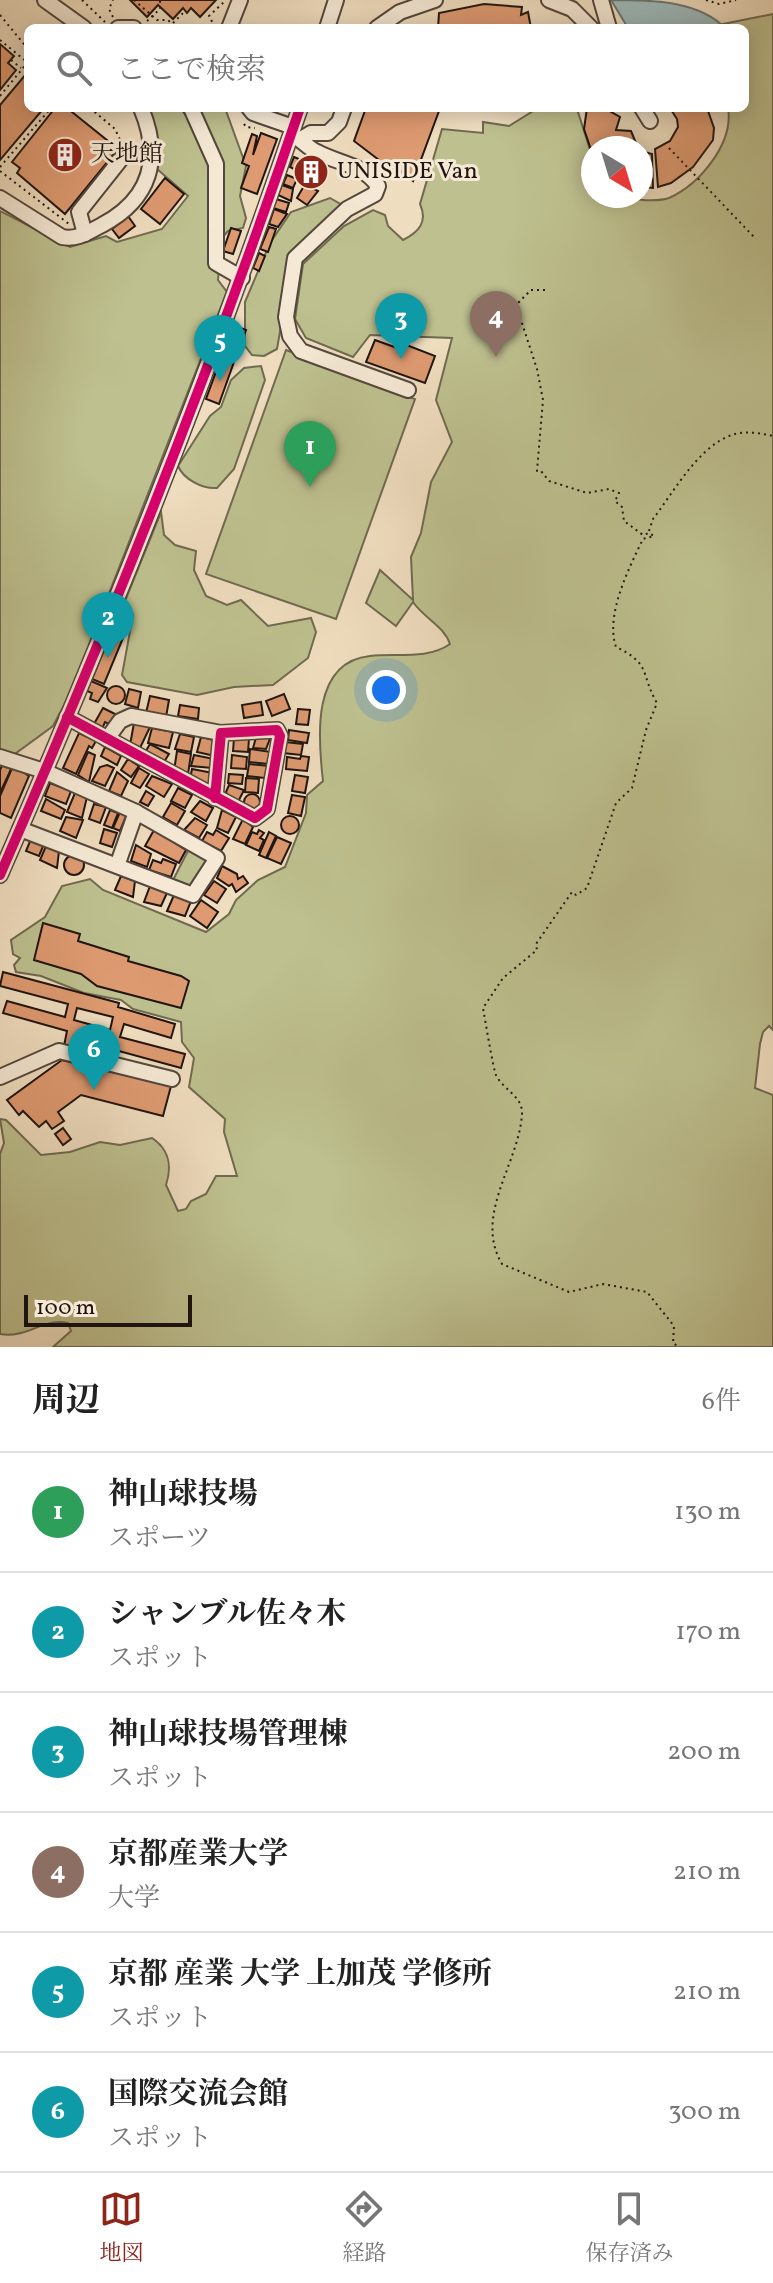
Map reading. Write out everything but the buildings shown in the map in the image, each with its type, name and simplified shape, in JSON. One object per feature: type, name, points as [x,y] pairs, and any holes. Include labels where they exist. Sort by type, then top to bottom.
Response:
[{"type":"street","points":[[45,0],[78,24]]},
{"type":"street","points":[[231,24],[240,0]]},
{"type":"street","points":[[383,24],[400,12],[435,0]]},
{"type":"street","points":[[549,0],[572,9],[587,24]]},
{"type":"street","points":[[601,0],[608,24]]},
{"type":"street","points":[[328,24],[331,2]]},
{"type":"street","points":[[0,198],[62,237],[73,239],[84,228],[115,218],[145,187],[152,157],[150,128],[143,112]]},
{"type":"street","points":[[193,112],[216,164],[216,263],[242,278]]},
{"type":"street","points":[[252,112],[295,134],[321,154],[363,169],[378,186],[375,194],[347,209],[295,258],[286,317],[290,336],[301,351],[408,390]]},
{"type":"street","points":[[0,875],[67,717],[242,278],[295,134],[299,112]]},
{"type":"street","points":[[295,134],[328,133],[339,122],[343,112]]},
{"type":"street","points":[[644,112],[650,121]]},
{"type":"street","points":[[84,228],[79,212],[125,154]]},
{"type":"street","points":[[67,717],[107,739],[215,798],[255,818],[267,809],[280,736],[277,730],[265,728],[221,733],[131,716],[120,721],[107,739]]},
{"type":"street","points":[[215,798],[221,733]]},
{"type":"street","points":[[0,757],[44,771],[136,812],[217,858],[193,895],[20,829]]},
{"type":"street","points":[[117,866],[136,812]]},
{"type":"street","points":[[0,1077],[59,1051],[172,1079]]},
{"type":"path","points":[[82,0],[113,24]]},
{"type":"path","points":[[113,0],[109,9],[113,24]]},
{"type":"path","points":[[134,0],[157,20],[172,24],[185,11]]},
{"type":"path","points":[[140,24],[160,9],[160,0]]},
{"type":"path","points":[[214,24],[209,16],[225,0]]},
{"type":"path","points":[[706,0],[719,4],[736,0]]},
{"type":"path","points":[[0,15],[24,44]]},
{"type":"path","points":[[0,40],[24,59]]},
{"type":"path","points":[[11,60],[22,69]]},
{"type":"path","points":[[0,96],[24,67]]},
{"type":"path","points":[[48,112],[0,169],[71,225],[84,228]]},
{"type":"path","points":[[95,112],[115,129],[125,154]]},
{"type":"path","points":[[669,148],[754,237]]},
{"type":"path","points":[[545,290],[531,290],[516,305],[537,369],[543,400],[537,471],[569,488],[578,488],[587,493],[609,489],[619,493],[615,501],[622,507],[624,521],[643,535],[649,533]]},
{"type":"path","points":[[649,533],[653,519],[709,451],[729,436],[754,432],[773,436]]},
{"type":"path","points":[[649,533],[654,536],[643,539],[623,582],[611,633],[616,647],[635,656],[646,670],[657,703],[646,730],[632,788],[616,803],[587,888],[576,895],[572,892],[536,944],[537,950],[503,978],[483,1008],[497,1077],[520,1100],[523,1114],[501,1182],[491,1234],[502,1264],[569,1292],[603,1284],[647,1292],[674,1326],[673,1343],[679,1347]]},
{"type":"green space","points":[[773,14],[773,1030],[769,1026],[763,1032],[755,1088],[773,1095],[773,1347],[53,1347],[71,1331],[68,1323],[59,1322],[19,1334],[0,1334],[0,1154],[4,1143],[0,1119],[6,1120],[41,1155],[70,1152],[100,1142],[120,1145],[152,1138],[166,1153],[169,1171],[166,1185],[178,1211],[186,1209],[191,1201],[206,1194],[216,1176],[237,1176],[224,1132],[225,1119],[189,1087],[194,1058],[182,1042],[181,1022],[133,1009],[121,1000],[84,993],[41,976],[16,972],[14,965],[20,958],[13,954],[11,940],[45,917],[62,886],[90,879],[103,890],[206,932],[229,914],[236,900],[258,880],[285,867],[306,813],[307,795],[323,781],[320,744],[322,705],[337,672],[351,661],[370,656],[422,654],[450,644],[443,632],[413,602],[396,626],[366,603],[380,570],[413,600],[411,557],[421,533],[431,482],[452,442],[436,400],[452,338],[370,335],[353,357],[306,338],[295,319],[303,264],[344,226],[373,210],[385,215],[388,226],[403,240],[409,237],[418,230],[422,221],[420,204],[442,129],[483,133],[483,122],[509,126],[532,112],[578,112],[586,136],[581,136],[581,208],[653,208],[653,200],[669,198],[681,192],[703,173],[726,135],[728,112],[749,112],[749,24],[723,24]]},
{"type":"green space","points":[[146,112],[183,112],[190,120],[193,112],[226,112],[246,166],[240,196],[246,218],[243,228],[228,231],[222,238],[218,280],[227,292],[68,698],[53,726],[12,756],[0,750],[0,211],[70,247],[106,236],[117,242],[162,229],[188,196],[157,169]]},
{"type":"green space","points":[[330,198],[344,206],[294,251],[277,349],[264,356],[252,355],[245,346],[245,302],[270,243],[291,212]]},
{"type":"green space","points":[[286,350],[415,399],[336,619],[206,574]]},
{"type":"green space","points":[[261,366],[265,380],[234,469],[217,488],[194,483],[178,466],[210,416],[221,407],[231,380],[244,368]]},
{"type":"green space","points":[[161,512],[164,535],[175,545],[196,551],[194,570],[206,596],[227,605],[241,600],[268,626],[311,618],[316,632],[308,658],[273,685],[234,687],[197,695],[127,682],[122,675],[133,615],[125,601]]},
{"type":"green space","points":[[190,847],[208,857],[194,885],[185,888],[172,882]]},
{"type":"water","points":[[611,0],[655,1],[684,6],[721,24],[626,24]]},
{"type":"cycle path","points":[[0,875],[158,494],[299,112]]},
{"type":"cycle path","points":[[67,717],[255,818],[267,809],[280,736],[277,730],[221,733],[215,798]]},
{"type":"place","name":"天地館","points":[[65,155]]},
{"type":"place","name":"UNISIDE Van","points":[[311,172]]},
{"type":"place","name":"京都産業大学","points":[[496,357]]},
{"type":"place","name":"神山球技場管理棟","points":[[401,359]]},
{"type":"place","name":"京都 産業 大学 上加茂 学修所","points":[[220,381]]},
{"type":"place","name":"神山球技場","points":[[310,487]]},
{"type":"place","name":"シャンブル佐々木","points":[[108,658]]},
{"type":"place","name":"国際交流会館","points":[[94,1090]]}]
